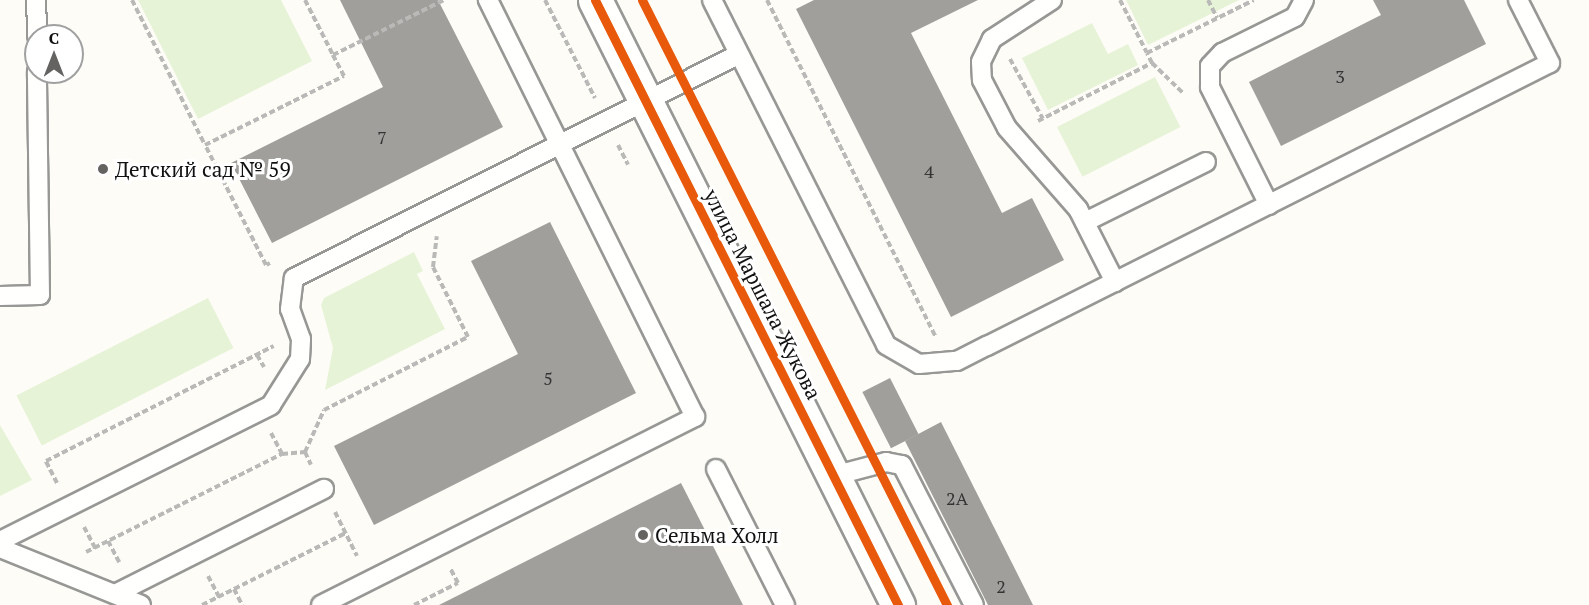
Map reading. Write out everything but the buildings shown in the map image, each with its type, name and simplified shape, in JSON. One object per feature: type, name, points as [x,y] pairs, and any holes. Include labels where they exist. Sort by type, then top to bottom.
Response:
[{"type":"street","name":"улица Маршала Жукова","points":[[595,0],[898,605]]},
{"type":"lane","points":[[36,0],[37,24]]},
{"type":"lane","points":[[321,605],[695,417],[488,0]]},
{"type":"lane","points":[[712,0],[886,345],[919,364],[950,362],[1115,282],[1550,63],[1518,0]]},
{"type":"lane","points":[[1052,0],[988,47],[982,80],[1012,134],[1085,222],[1115,282]]},
{"type":"lane","points":[[1269,205],[1210,87],[1210,66],[1222,53],[1295,16],[1304,0]]},
{"type":"lane","points":[[0,541],[271,405],[300,359],[299,334],[290,309],[294,278],[739,54]]},
{"type":"lane","points":[[0,296],[40,296],[37,84]]},
{"type":"lane","points":[[1085,222],[1206,162]]},
{"type":"lane","points":[[833,476],[895,461],[906,471],[974,605]]},
{"type":"lane","points":[[716,469],[785,605]]},
{"type":"lane","points":[[115,594],[324,489]]},
{"type":"lane","points":[[0,548],[141,605]]},
{"type":"path","points":[[132,0],[266,265],[276,260]]},
{"type":"path","points":[[205,146],[344,76],[305,0]]},
{"type":"path","points":[[333,55],[444,0]]},
{"type":"path","points":[[545,0],[628,165]]},
{"type":"path","points":[[642,0],[876,464]]},
{"type":"path","points":[[767,0],[950,362]]},
{"type":"path","points":[[1120,0],[1159,75]]},
{"type":"path","points":[[1208,0],[1217,18]]},
{"type":"path","points":[[1147,53],[1254,0]]},
{"type":"path","points":[[988,47],[1014,62],[1043,118]]},
{"type":"path","points":[[1012,134],[1152,63]]},
{"type":"path","points":[[305,452],[324,410],[468,337],[433,267]]},
{"type":"path","points":[[69,506],[46,461],[299,334]]},
{"type":"path","points":[[305,452],[370,580]]},
{"type":"path","points":[[52,569],[282,454],[305,452]]},
{"type":"path","points":[[202,605],[346,533]]},
{"type":"path","points":[[414,605],[458,583],[439,546]]},
{"type":"path","points":[[234,589],[242,605]]},
{"type":"green space","points":[[138,0],[281,0],[312,61],[198,119]]},
{"type":"green space","points":[[1126,0],[1239,0],[1148,45]]},
{"type":"green space","points":[[1092,23],[1108,54],[1128,44],[1138,65],[1048,110],[1022,58]]},
{"type":"green space","points":[[1155,77],[1180,127],[1082,177],[1057,127]]},
{"type":"green space","points":[[414,252],[423,271],[417,274],[445,329],[325,390],[333,348],[321,305],[324,298]]},
{"type":"green space","points":[[208,298],[233,348],[42,446],[16,396]]},
{"type":"green space","points":[[0,425],[32,480],[0,496]]},
{"type":"cycle path","points":[[595,0],[898,605]]},
{"type":"cycle path","points":[[642,0],[947,605]]},
{"type":"place","name":"Детский сад № 59","points":[[103,169]]},
{"type":"place","name":"Сельма Холл","points":[[643,535]]}]
